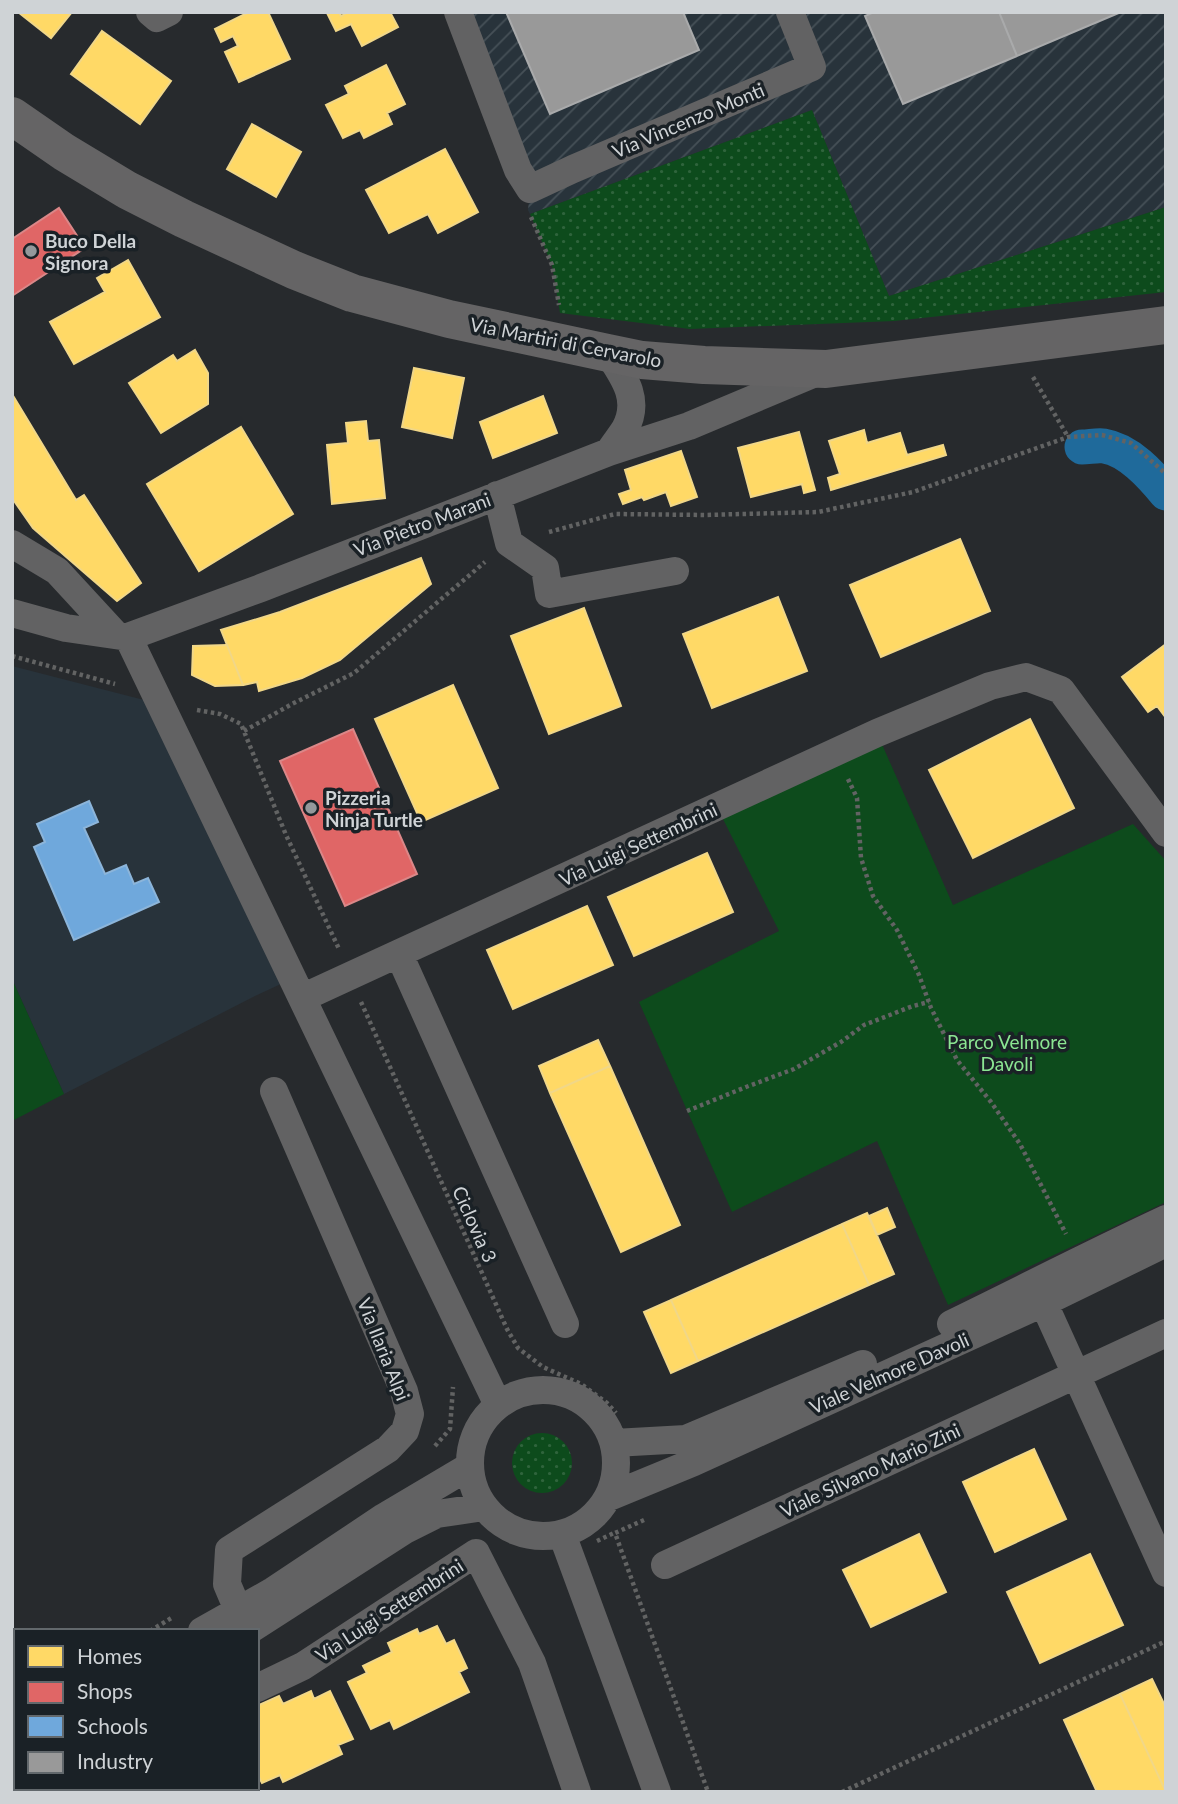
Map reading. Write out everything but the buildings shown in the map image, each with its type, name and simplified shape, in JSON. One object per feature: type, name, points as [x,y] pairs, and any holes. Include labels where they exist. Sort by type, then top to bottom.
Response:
[{"type":"main road","name":"Via Martiri di Cervarolo","points":[[12,116],[64,152],[127,190],[294,270],[352,293],[608,354],[704,365],[826,369],[1166,325]]},
{"type":"street","points":[[150,12],[157,18],[169,12]]},
{"type":"street","points":[[458,12],[524,179]]},
{"type":"street","name":"Via Vincenzo Monti","points":[[524,179],[598,158],[812,67],[790,12]]},
{"type":"street","points":[[608,354],[626,380],[631,411],[625,428],[608,452]]},
{"type":"street","name":"Via Pietro Marani","points":[[12,613],[66,628],[122,636],[261,588],[608,452],[689,426],[826,369]]},
{"type":"street","points":[[497,495],[509,543],[545,568],[549,594],[676,571]]},
{"type":"street","points":[[12,544],[57,571],[122,636],[302,998],[498,1405]]},
{"type":"street","name":"Via Luigi Settembrini","points":[[302,998],[354,986],[399,954],[877,733],[990,686],[1026,677],[1061,690],[1166,833]]},
{"type":"street","points":[[399,954],[565,1324]]},
{"type":"street","name":"Via Ilaria Alpi","points":[[243,1620],[227,1584],[229,1550],[388,1449],[405,1432],[410,1414],[404,1391],[274,1091]]},
{"type":"street","name":"Viale Velmore Davoli","points":[[608,1497],[694,1462],[1039,1293],[1088,1255],[1166,1219]]},
{"type":"street","name":"Viale Velmore Davoli","points":[[617,1430],[687,1439],[906,1345],[1166,1243]]},
{"type":"street","points":[[1039,1293],[1166,1573]]},
{"type":"street","name":"Viale Silvano Mario Zini","points":[[665,1565],[1166,1333]]},
{"type":"street","points":[[548,1390],[567,1393],[590,1405],[617,1430],[616,1472],[608,1497],[586,1523],[562,1534],[546,1536],[521,1532],[503,1524],[484,1507],[476,1491],[470,1466],[471,1449],[481,1425],[498,1405],[523,1392],[548,1390]]},
{"type":"street","points":[[243,1620],[272,1591],[384,1517],[470,1466]]},
{"type":"street","points":[[209,1629],[276,1614],[405,1530],[437,1514],[484,1507]]},
{"type":"street","points":[[562,1534],[657,1792]]},
{"type":"street","name":"Via Luigi Settembrini","points":[[259,1687],[303,1666],[476,1553],[532,1662],[577,1792]]},
{"type":"path","points":[[524,179],[528,210],[552,265],[560,313],[547,341]]},
{"type":"path","points":[[1031,373],[1068,437]]},
{"type":"path","points":[[509,543],[615,514],[818,512],[913,492],[1068,437],[1102,435],[1131,443],[1166,474]]},
{"type":"path","name":"Ciclovia 3","points":[[509,543],[354,673],[244,731],[286,835],[331,930],[507,1329],[518,1348],[543,1367],[580,1384],[607,1404],[617,1430]]},
{"type":"path","points":[[836,752],[857,797],[861,858],[873,896],[897,930],[957,1060],[1020,1144],[1067,1237]]},
{"type":"path","points":[[687,1111],[794,1069],[864,1026],[929,1002]]},
{"type":"path","points":[[432,1449],[450,1429],[453,1389],[450,1378]]},
{"type":"path","points":[[647,1518],[615,1533],[708,1792]]},
{"type":"path","points":[[153,1629],[227,1584]]},
{"type":"path","points":[[842,1792],[1166,1642]]},
{"type":"shaded area","points":[[458,12],[1166,12],[1166,207],[889,296],[812,110],[530,214],[530,189]]},
{"type":"shaded area","points":[[12,666],[148,701],[283,983],[64,1094],[12,979]]},
{"type":"green space","points":[[812,110],[889,296],[1166,207],[1166,292],[894,321],[690,329],[560,313],[552,265],[530,214]]},
{"type":"green space","name":"Parco Velmore Davoli","points":[[877,733],[953,905],[1133,824],[1166,861],[1166,1202],[948,1305],[877,1141],[732,1212],[639,1002],[779,931],[717,807]]},
{"type":"green space","points":[[12,979],[64,1094],[12,1121]]},
{"type":"green space","points":[[536,1433],[548,1433],[567,1446],[572,1463],[570,1475],[559,1488],[548,1493],[536,1493],[517,1480],[512,1469],[512,1457],[525,1438]]},
{"type":"waterway","points":[[1082,447],[1104,446],[1122,452],[1146,471],[1166,493]]},
{"type":"place","name":"Buco Della Signora","points":[[31,251]]},
{"type":"place","name":"Pizzeria Ninja Turtle","points":[[311,808]]}]
